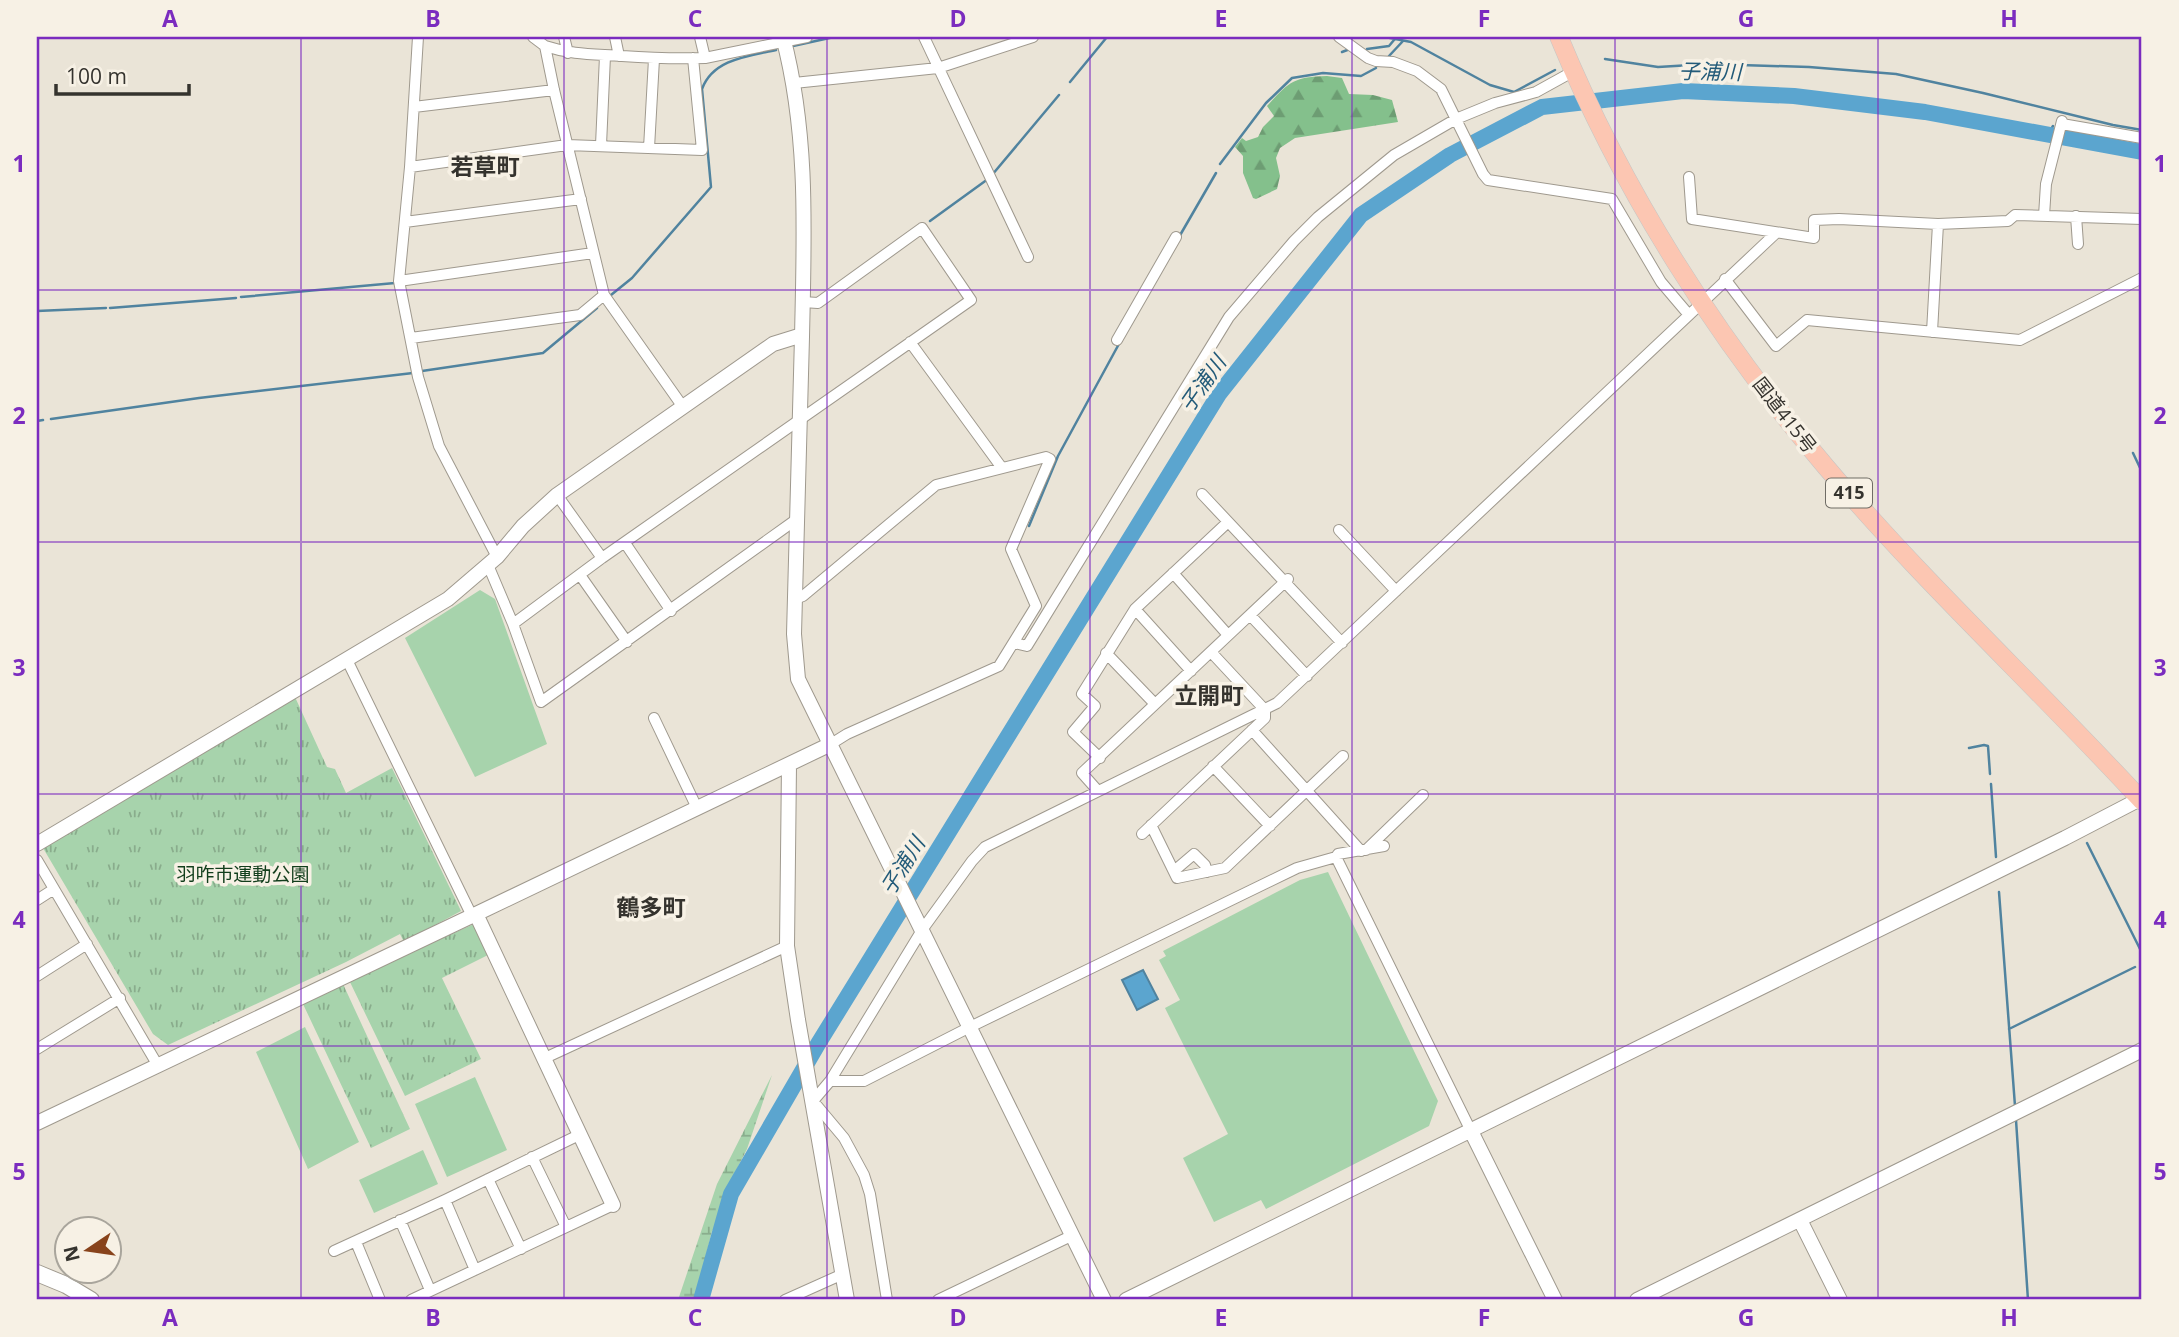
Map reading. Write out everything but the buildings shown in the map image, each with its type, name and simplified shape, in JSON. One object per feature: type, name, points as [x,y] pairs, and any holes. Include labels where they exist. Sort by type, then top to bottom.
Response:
[{"type":"highway","name":"国道415号","points":[[1559,37],[1609,144],[1655,227],[1702,302],[1781,412],[1834,477],[1947,601],[2141,800]]},
{"type":"main road","points":[[37,1273],[66,1285],[91,1300]]},
{"type":"street","points":[[418,37],[410,167],[399,281],[418,377],[439,446],[490,547],[513,624],[541,702],[797,519]]},
{"type":"street","points":[[533,37],[545,46],[568,53],[654,59],[699,58],[783,39],[807,37]]},
{"type":"street","points":[[564,37],[568,53]]},
{"type":"street","points":[[615,37],[619,56]]},
{"type":"street","points":[[410,167],[567,145],[702,150],[700,37]]},
{"type":"street","points":[[924,37],[1028,257]]},
{"type":"street","points":[[794,83],[938,68],[1033,37]]},
{"type":"street","points":[[1339,37],[1368,58],[1393,62],[1417,71],[1441,89],[1488,180],[1612,199],[1661,282],[1689,315]]},
{"type":"street","points":[[783,39],[794,83],[802,144],[805,228],[794,649],[798,679],[1104,1300]]},
{"type":"street","points":[[545,46],[604,295],[683,407]]},
{"type":"street","points":[[600,145],[605,56]]},
{"type":"street","points":[[649,148],[654,59]]},
{"type":"street","points":[[1014,643],[1027,646],[1228,317],[1265,272],[1318,217],[1394,155],[1495,103],[1536,92],[1576,76]]},
{"type":"street","points":[[414,107],[554,90]]},
{"type":"street","points":[[2044,216],[2046,184],[2062,123],[2142,138]]},
{"type":"street","points":[[1689,177],[1692,219],[1814,238],[1814,220],[1938,224],[2008,221],[2015,215],[2142,219]]},
{"type":"street","points":[[405,222],[581,199]]},
{"type":"street","points":[[2076,216],[2078,244]]},
{"type":"street","points":[[1932,332],[1938,224]]},
{"type":"street","points":[[513,624],[601,558],[971,300],[922,228],[818,303],[803,302]]},
{"type":"street","points":[[813,1101],[830,1081],[920,926],[985,847],[1265,710],[1289,693],[1775,234]]},
{"type":"street","points":[[1117,340],[1176,237]]},
{"type":"street","points":[[399,281],[593,253]]},
{"type":"street","points":[[1726,279],[1776,346],[1807,320],[2020,340],[2142,278]]},
{"type":"street","points":[[411,338],[580,315],[604,295]]},
{"type":"street","points":[[37,844],[448,599],[493,561],[523,526],[557,495],[773,344],[802,335]]},
{"type":"street","points":[[910,342],[1002,468]]},
{"type":"street","points":[[37,1123],[789,765],[847,734],[990,672],[999,666],[1036,606],[1011,549],[1050,458],[936,485],[803,596],[795,599]]},
{"type":"street","points":[[557,495],[601,558]]},
{"type":"street","points":[[1202,495],[1287,581],[1342,643]]},
{"type":"street","points":[[1100,758],[1073,732],[1095,706],[1082,694],[1135,609],[1228,522]]},
{"type":"street","points":[[1339,530],[1396,591]]},
{"type":"street","points":[[625,543],[671,611]]},
{"type":"street","points":[[1173,573],[1228,635]]},
{"type":"street","points":[[580,575],[627,642]]},
{"type":"street","points":[[1098,791],[1082,773],[1287,581]]},
{"type":"street","points":[[1135,609],[1191,671]]},
{"type":"street","points":[[1250,615],[1307,676]]},
{"type":"street","points":[[1142,834],[1265,718],[1265,710],[1211,652]]},
{"type":"street","points":[[1106,653],[1155,704]]},
{"type":"street","points":[[347,660],[545,1058],[613,1205],[412,1300]]},
{"type":"street","points":[[654,718],[697,808]]},
{"type":"street","points":[[1252,730],[1363,850]]},
{"type":"street","points":[[1151,825],[1177,878],[1225,868],[1343,756]]},
{"type":"street","points":[[789,765],[787,946],[847,1300]]},
{"type":"street","points":[[1213,766],[1270,826]]},
{"type":"street","points":[[1363,850],[1423,795]]},
{"type":"street","points":[[1126,1300],[2141,800]]},
{"type":"street","points":[[830,1081],[864,1081],[1297,868],[1336,857],[1338,854],[1384,846]]},
{"type":"street","points":[[1174,871],[1194,853],[1205,865],[1207,872]]},
{"type":"street","points":[[1336,857],[1555,1300]]},
{"type":"street","points":[[37,860],[158,1064]]},
{"type":"street","points":[[37,900],[54,889]]},
{"type":"street","points":[[37,976],[88,944]]},
{"type":"street","points":[[545,1058],[787,946]]},
{"type":"street","points":[[37,1049],[120,998]]},
{"type":"street","points":[[1637,1300],[2142,1050]]},
{"type":"street","points":[[813,1101],[844,1138],[864,1175],[870,1194],[887,1300]]},
{"type":"street","points":[[334,1251],[581,1134]]},
{"type":"street","points":[[532,1157],[566,1227]]},
{"type":"street","points":[[488,1180],[521,1249]]},
{"type":"street","points":[[445,1200],[475,1270]]},
{"type":"street","points":[[400,1220],[430,1290]]},
{"type":"street","points":[[1800,1220],[1840,1300]]},
{"type":"street","points":[[938,1300],[1071,1236]]},
{"type":"street","points":[[356,1242],[380,1300]]},
{"type":"street","points":[[785,1300],[843,1274]]},
{"type":"green space","points":[[1327,76],[1342,78],[1349,94],[1373,95],[1392,100],[1398,122],[1295,138],[1280,148],[1276,158],[1280,176],[1277,189],[1253,198],[1243,173],[1243,156],[1235,147],[1242,138],[1246,141],[1258,137],[1274,116],[1267,106],[1292,82]]},
{"type":"green space","points":[[480,590],[495,599],[547,744],[475,777],[405,638]]},
{"type":"green space","name":"羽咋市運動公園","points":[[295,697],[327,767],[335,769],[346,793],[392,768],[461,911],[404,942],[400,934],[168,1045],[153,1034],[43,848]]},
{"type":"green space","points":[[1328,872],[1438,1101],[1429,1126],[1266,1209],[1261,1200],[1214,1222],[1183,1158],[1228,1134],[1165,1008],[1180,1000],[1159,960],[1166,956],[1163,951],[1300,880]]},
{"type":"green space","points":[[474,924],[488,955],[442,978],[481,1059],[405,1096],[349,980]]},
{"type":"green space","points":[[343,984],[410,1129],[371,1148],[303,1004]]},
{"type":"green space","points":[[305,1027],[359,1142],[308,1169],[256,1052]]},
{"type":"green space","points":[[772,1075],[747,1149],[725,1192],[723,1213],[712,1231],[695,1300],[678,1300],[717,1184]]},
{"type":"green space","points":[[475,1077],[507,1150],[447,1177],[415,1104]]},
{"type":"green space","points":[[423,1150],[438,1184],[374,1213],[359,1180]]},
{"type":"water","points":[[1143,970],[1158,999],[1137,1010],[1122,980]]},
{"type":"waterway","points":[[793,46],[834,37]]},
{"type":"waterway","points":[[1070,82],[1107,37]]},
{"type":"waterway","points":[[1385,37],[1411,42],[1490,85],[1514,92],[1555,70]]},
{"type":"waterway","points":[[1367,49],[1389,46],[1394,40]]},
{"type":"waterway","points":[[1389,56],[1403,41]]},
{"type":"waterway","points":[[1342,52],[1350,49]]},
{"type":"waterway","points":[[611,295],[632,278],[711,187],[702,89],[707,79],[714,71],[733,60],[776,50]]},
{"type":"waterway","points":[[1605,59],[1658,67],[1708,64],[1809,67],[1896,74],[2142,130]]},
{"type":"waterway","points":[[1220,164],[1266,103],[1292,78],[1323,73],[1361,76],[1376,68]]},
{"type":"waterway","name":"子浦川","points":[[701,1300],[731,1194],[818,1044],[1219,394],[1361,215],[1450,155],[1542,107],[1683,91],[1794,96],[1925,112],[2142,152]]},
{"type":"waterway","points":[[992,175],[1059,95]]},
{"type":"waterway","points":[[2048,134],[2053,126]]},
{"type":"waterway","points":[[1179,237],[1216,173]]},
{"type":"waterway","points":[[930,221],[988,179]]},
{"type":"waterway","points":[[241,297],[395,283]]},
{"type":"waterway","points":[[110,308],[236,298]]},
{"type":"waterway","points":[[37,311],[106,308]]},
{"type":"waterway","points":[[422,371],[543,353],[597,308]]},
{"type":"waterway","points":[[1029,526],[1058,456],[1120,342]]},
{"type":"waterway","points":[[51,419],[199,398],[413,373]]},
{"type":"waterway","points":[[37,421],[43,420]]},
{"type":"waterway","points":[[2133,453],[2142,472]]},
{"type":"waterway","points":[[1969,748],[1988,746],[1990,774]]},
{"type":"waterway","points":[[1991,784],[1996,857]]},
{"type":"waterway","points":[[2087,843],[2142,953]]},
{"type":"waterway","points":[[1999,892],[2015,1106]]},
{"type":"waterway","points":[[2009,1029],[2135,967]]},
{"type":"waterway","points":[[2016,1120],[2028,1300]]},
{"type":"district","name":"若草町","points":[[485,167]]},
{"type":"district","name":"立開町","points":[[1209,696]]},
{"type":"district","name":"鶴多町","points":[[651,908]]}]
